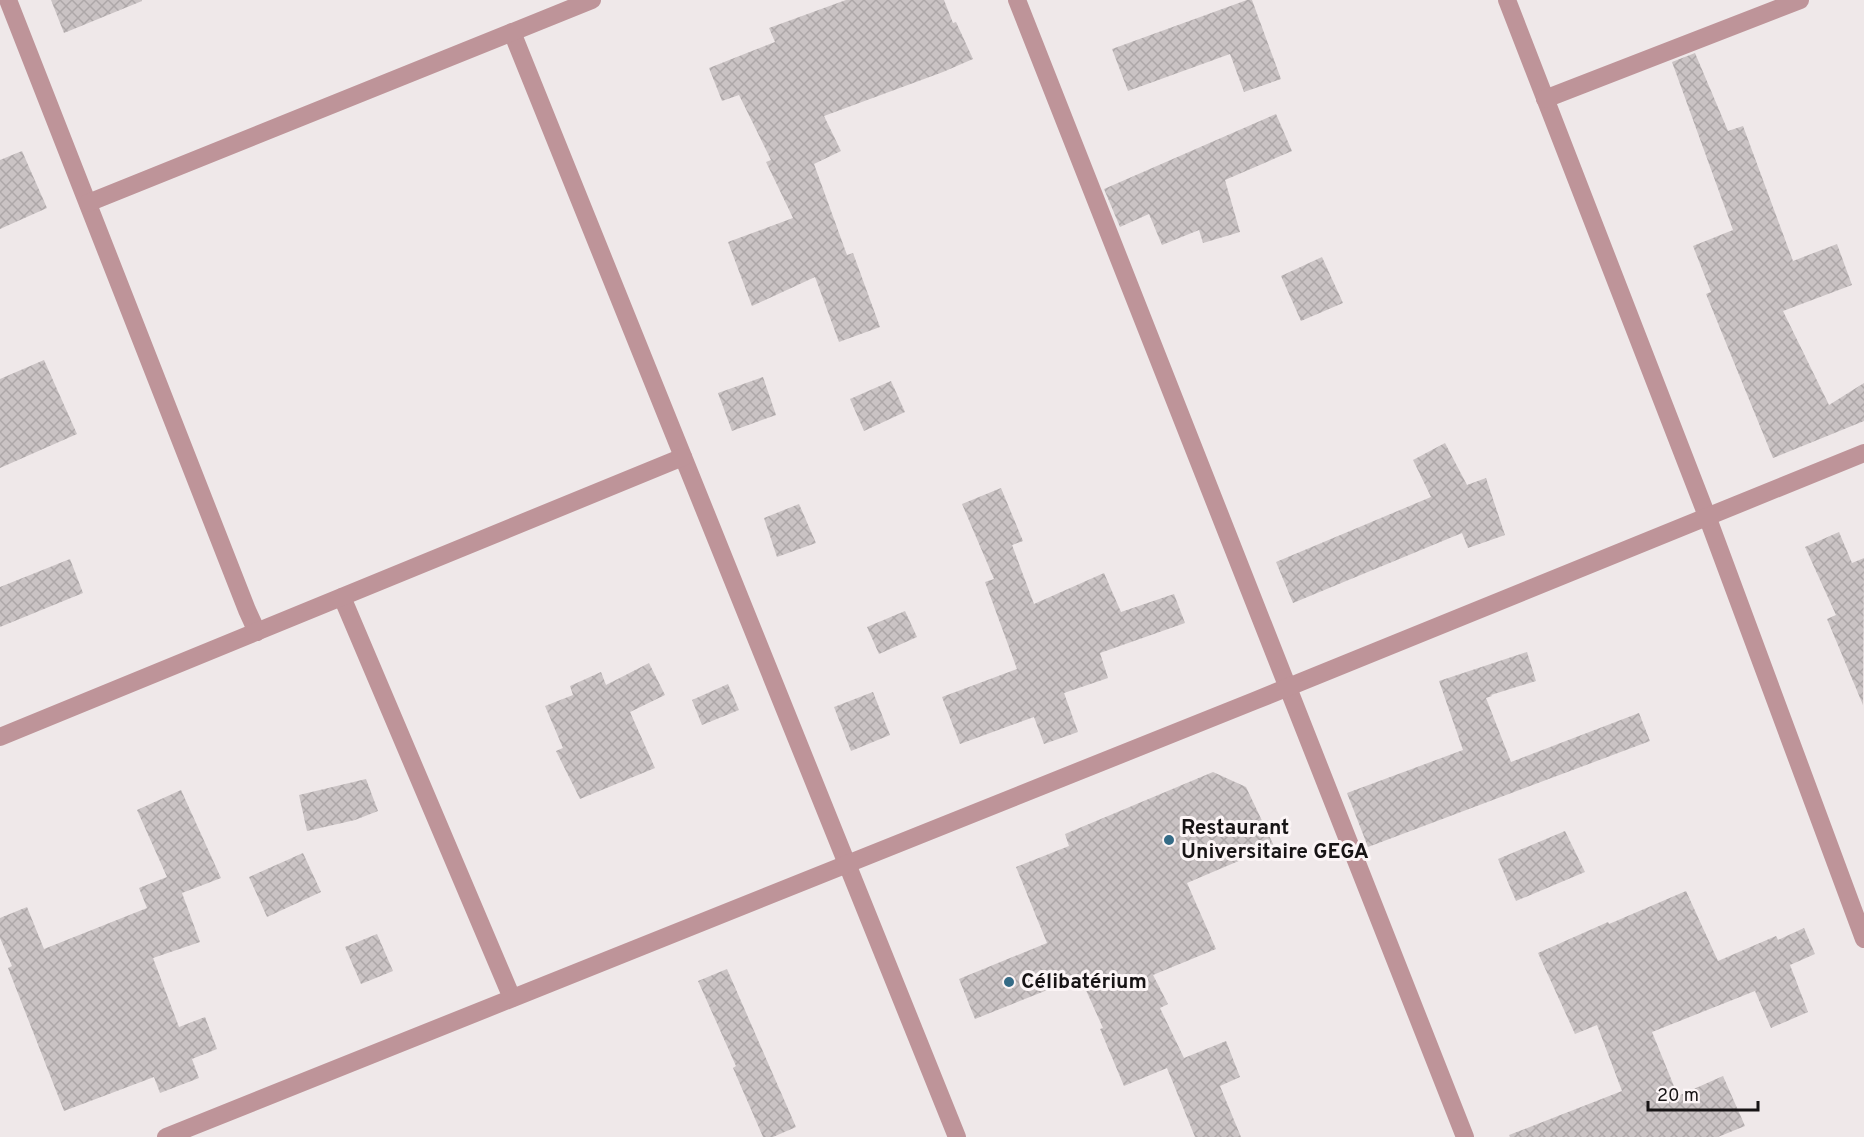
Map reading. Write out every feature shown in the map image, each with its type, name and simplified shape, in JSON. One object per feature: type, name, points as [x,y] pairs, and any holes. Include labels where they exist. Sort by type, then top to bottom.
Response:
[{"type":"street","points":[[8,0],[238,588],[258,632]]},
{"type":"street","points":[[88,203],[592,0]]},
{"type":"street","points":[[1017,0],[1465,1137]]},
{"type":"street","points":[[1507,0],[1707,516],[1864,939]]},
{"type":"street","points":[[1545,99],[1800,0]]},
{"type":"street","points":[[512,32],[957,1137]]},
{"type":"street","points":[[166,1137],[1864,453]]},
{"type":"street","points":[[0,737],[683,457]]},
{"type":"street","points":[[342,597],[512,998]]},
{"type":"building","points":[[51,0],[142,0],[142,1],[64,33]]},
{"type":"building","points":[[846,0],[944,0],[953,23],[956,22],[973,59],[824,116],[841,151],[814,164],[847,255],[853,253],[880,327],[839,342],[815,277],[752,306],[728,242],[793,218],[766,162],[771,160],[739,95],[722,101],[709,68],[775,42],[769,28]]},
{"type":"building","points":[[1252,0],[1281,79],[1244,92],[1230,54],[1128,91],[1112,49]]},
{"type":"building","points":[[1695,53],[1728,131],[1743,126],[1793,261],[1837,244],[1852,285],[1783,311],[1829,405],[1864,383],[1864,421],[1773,458],[1706,294],[1711,292],[1693,246],[1733,230],[1672,62]]},
{"type":"building","points":[[1276,114],[1292,151],[1225,180],[1240,232],[1203,243],[1199,230],[1162,245],[1149,214],[1120,227],[1104,189]]},
{"type":"building","points":[[22,151],[47,208],[0,229],[0,160]]},
{"type":"building","points":[[1322,257],[1343,303],[1301,321],[1281,276]]},
{"type":"building","points":[[44,360],[77,434],[0,468],[0,379]]},
{"type":"building","points":[[763,377],[776,415],[732,431],[718,393]]},
{"type":"building","points":[[891,381],[905,412],[864,431],[850,399]]},
{"type":"building","points":[[1445,443],[1467,485],[1486,478],[1505,535],[1468,548],[1462,533],[1293,603],[1276,562],[1431,497],[1413,460]]},
{"type":"building","points":[[1001,488],[1023,541],[1012,545],[1034,604],[1104,573],[1121,612],[1174,594],[1185,623],[1100,653],[1108,678],[1064,693],[1078,732],[1044,744],[1034,717],[960,744],[942,697],[1017,669],[985,582],[994,579],[962,504]]},
{"type":"building","points":[[799,504],[816,543],[777,557],[764,518]]},
{"type":"building","points":[[1839,532],[1852,563],[1864,558],[1863,705],[1827,619],[1836,615],[1805,547]]},
{"type":"building","points":[[70,559],[83,593],[0,627],[0,587]]},
{"type":"building","points":[[905,611],[917,637],[879,654],[867,627]]},
{"type":"building","points":[[1527,652],[1536,681],[1486,698],[1511,762],[1639,713],[1650,741],[1368,847],[1347,793],[1463,750],[1439,681]]},
{"type":"building","points":[[649,663],[665,695],[630,712],[655,768],[580,799],[556,751],[563,748],[545,706],[573,695],[570,686],[601,672],[606,685]]},
{"type":"building","points":[[728,684],[739,710],[702,725],[692,700]]},
{"type":"building","points":[[873,692],[890,735],[851,751],[834,707]]},
{"type":"building","points":[[1213,772],[1246,787],[1274,846],[1187,883],[1216,949],[1153,975],[1168,1004],[1160,1008],[1184,1058],[1226,1041],[1240,1077],[1220,1086],[1241,1137],[1195,1137],[1167,1068],[1124,1086],[1100,1029],[1103,1028],[1080,977],[975,1019],[959,979],[1047,943],[1016,867],[1069,846],[1065,834]]},
{"type":"building","points":[[366,779],[378,811],[355,820],[307,831],[299,795]]},
{"type":"building","points":[[181,790],[221,878],[182,893],[200,942],[153,958],[179,1027],[205,1017],[217,1049],[192,1059],[199,1078],[160,1093],[154,1077],[64,1111],[8,968],[12,966],[0,938],[0,918],[27,907],[44,949],[147,908],[139,888],[167,877],[137,810]]},
{"type":"building","points":[[1565,831],[1585,872],[1516,901],[1498,859]]},
{"type":"building","points":[[303,853],[321,892],[267,917],[249,877]]},
{"type":"building","points":[[1686,891],[1718,961],[1776,936],[1778,940],[1804,928],[1815,954],[1790,965],[1808,1012],[1771,1028],[1755,991],[1652,1032],[1678,1096],[1723,1076],[1745,1126],[1718,1137],[1510,1137],[1509,1135],[1622,1091],[1597,1025],[1575,1034],[1538,953]]},
{"type":"building","points":[[377,934],[393,971],[361,984],[345,947]]},
{"type":"building","points":[[727,969],[796,1127],[773,1137],[763,1137],[733,1068],[736,1066],[698,981]]},
{"type":"place","name":"Restaurant Universitaire GEGA","points":[[1169,840]]},
{"type":"place","name":"Célibatérium","points":[[1009,982]]}]
